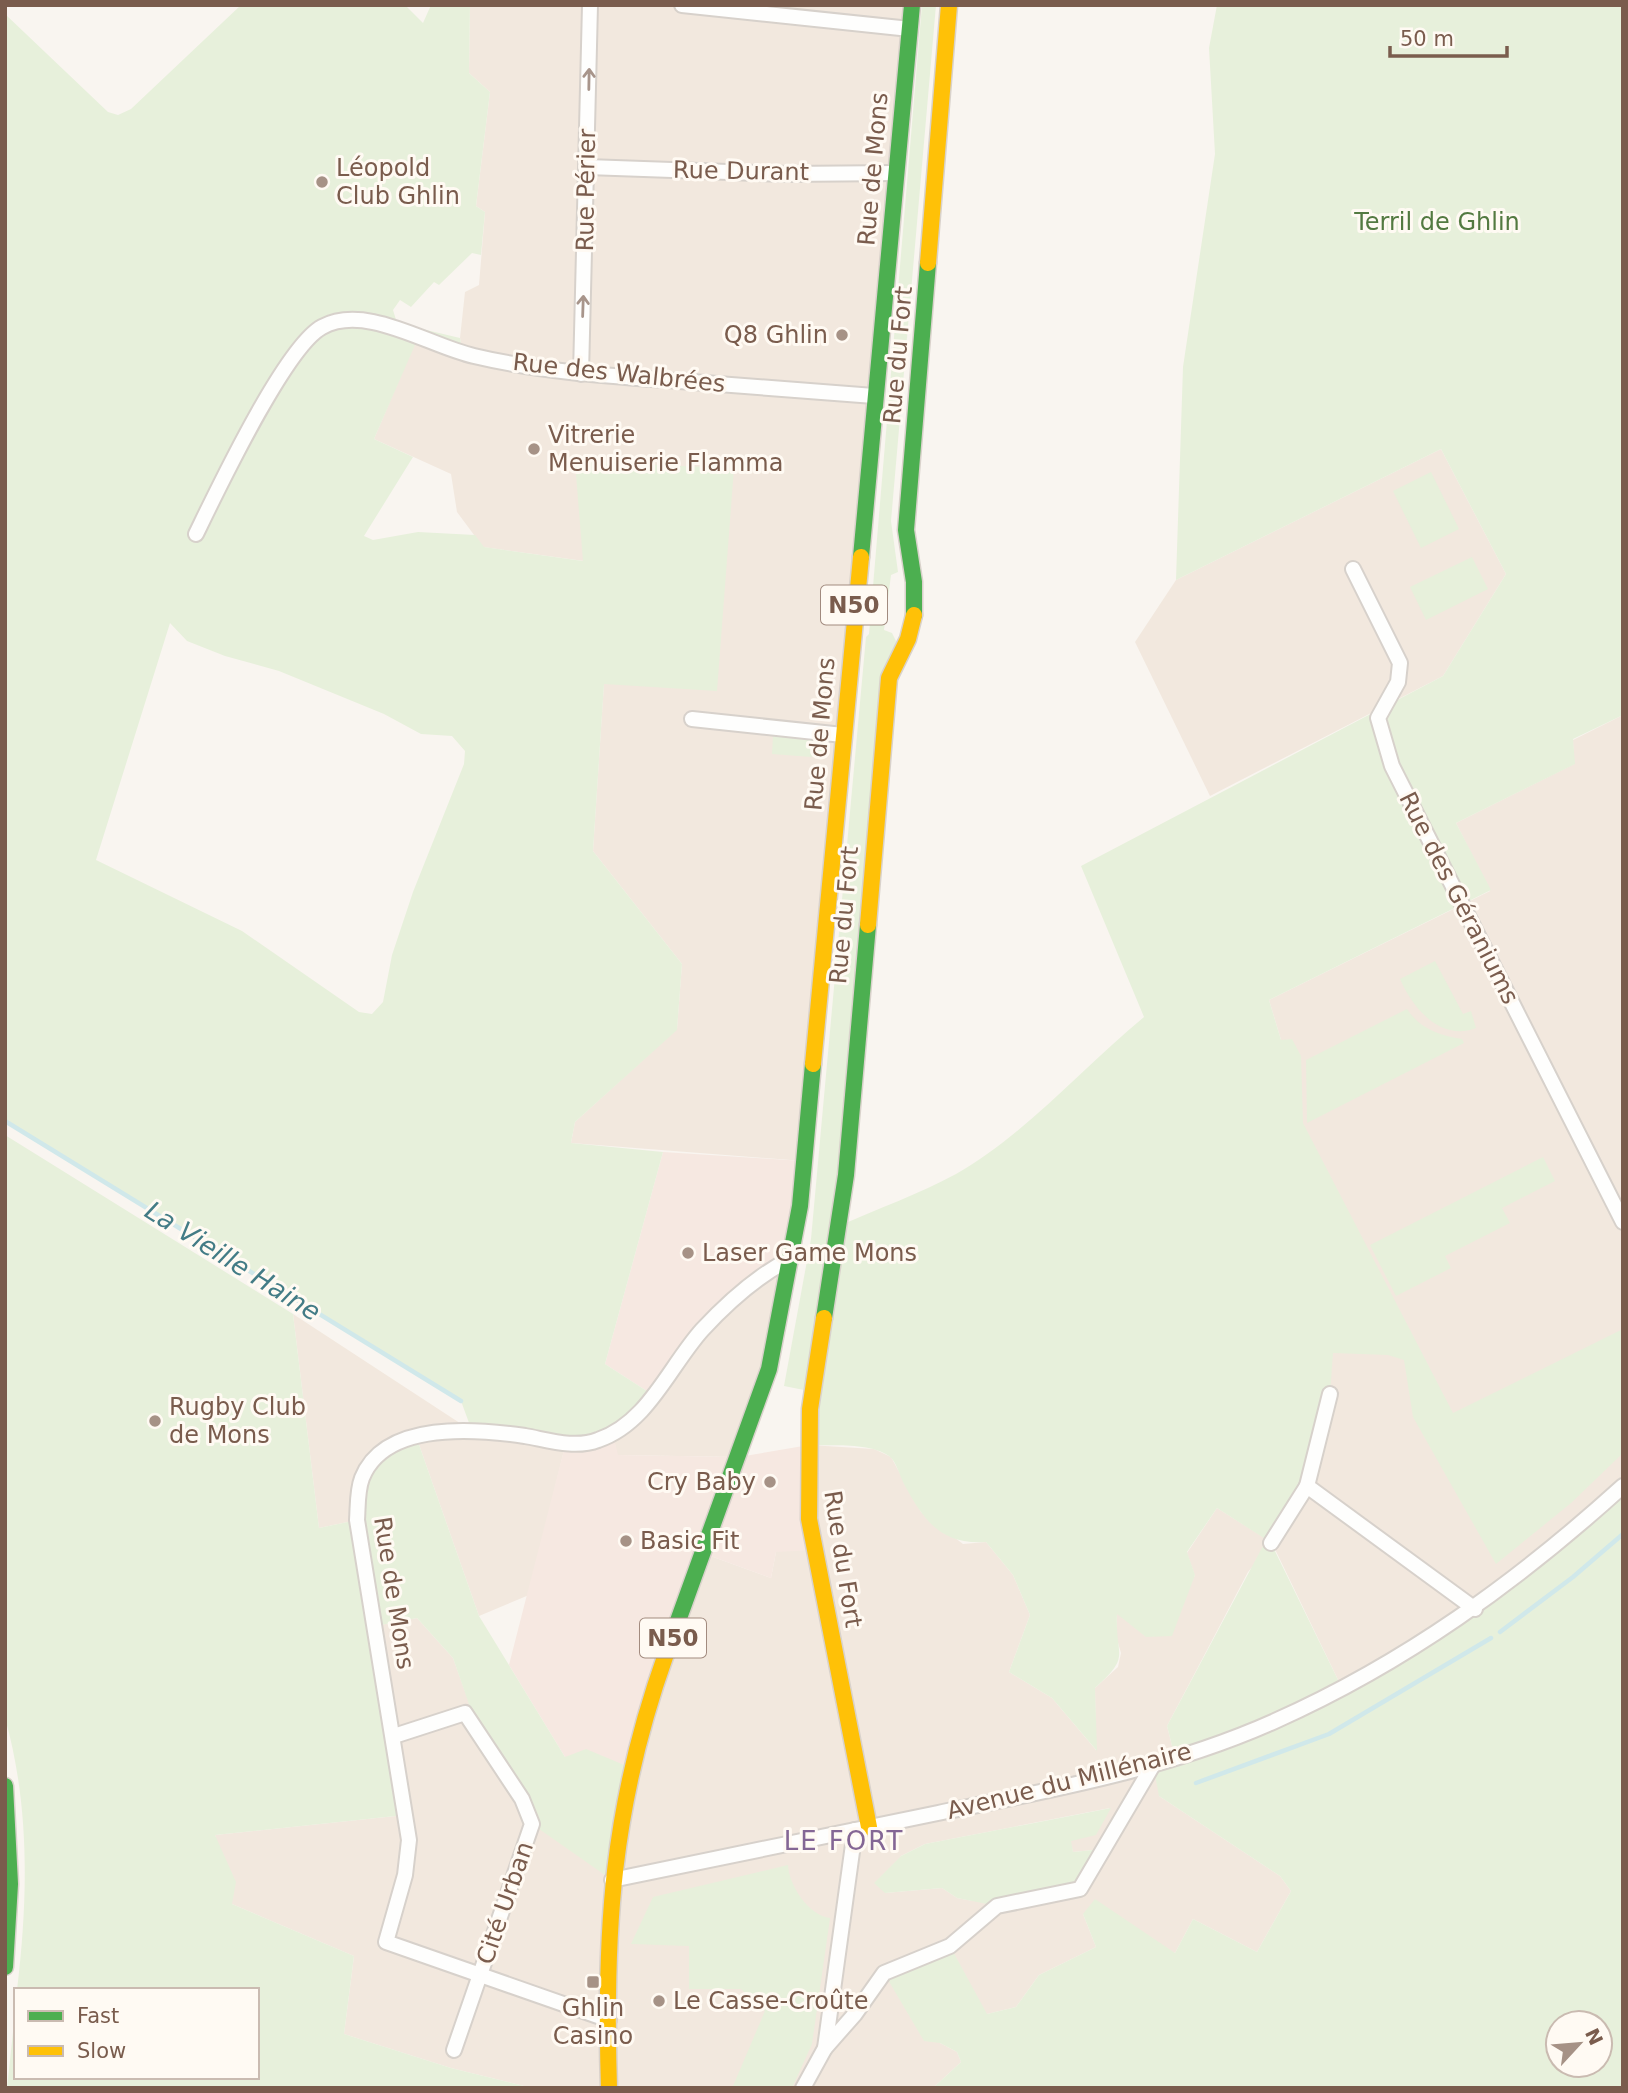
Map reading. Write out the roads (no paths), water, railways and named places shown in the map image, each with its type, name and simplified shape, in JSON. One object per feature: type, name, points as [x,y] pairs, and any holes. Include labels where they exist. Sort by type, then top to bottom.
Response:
[{"type":"main road","name":"Rue de Mons","points":[[612,1880],[631,1758],[758,1403],[775,1345],[792,1258],[800,1206],[912,5]]},
{"type":"main road","name":"Rue du Fort","points":[[862,1828],[809,1519],[810,1409],[846,1175],[889,678],[911,632],[914,610],[915,593],[906,530],[949,5]]},
{"type":"main road","points":[[5,1786],[10,1884],[5,1966]]},
{"type":"main road","name":"N50","points":[[609,2088],[612,1880]]},
{"type":"street","name":"Rue Périer","points":[[581,374],[590,5]]},
{"type":"street","points":[[682,5],[910,29]]},
{"type":"street","name":"Rue Durant","points":[[587,167],[787,174],[896,173]]},
{"type":"street","name":"Rue des Walbrées","points":[[196,534],[220,484],[294,354],[312,333],[324,326],[355,319],[371,321],[475,357],[581,374],[874,396]]},
{"type":"street","name":"Rue des Géraniums","points":[[1353,569],[1401,663],[1398,682],[1378,718],[1392,766],[1623,1222]]},
{"type":"street","points":[[692,719],[843,735]]},
{"type":"street","name":"Rue de Mons","points":[[387,1942],[405,1875],[409,1840],[357,1520],[359,1490],[373,1461],[402,1441],[442,1431],[492,1431],[580,1445],[613,1434],[636,1418],[702,1331],[763,1273],[792,1258]]},
{"type":"street","points":[[1271,1543],[1307,1486],[1330,1394]]},
{"type":"street","points":[[1307,1486],[1475,1609]]},
{"type":"street","name":"Avenue du Millénaire","points":[[612,1880],[1153,1765],[1230,1739],[1329,1696],[1406,1654],[1475,1609],[1568,1535],[1623,1486]]},
{"type":"street","name":"Cité Urban","points":[[394,1736],[465,1713],[528,1810],[532,1824],[454,2050]]},
{"type":"street","points":[[825,2048],[855,2014],[884,1973],[950,1946],[997,1906],[1080,1889],[1153,1765]]},
{"type":"street","name":"Rue du Fort","points":[[803,2088],[825,2048],[862,1828]]},
{"type":"street","name":"Cité Urban","points":[[387,1942],[609,2020]]},
{"type":"waterway","name":"La Vieille Haine","points":[[5,1121],[461,1401]]},
{"type":"waterway","points":[[1500,1632],[1573,1577],[1623,1534]]},
{"type":"waterway","points":[[1196,1783],[1329,1734],[1491,1638]]},
{"type":"place","name":"Léopold Club Ghlin","points":[[322,182]]},
{"type":"place","name":"Q8 Ghlin","points":[[842,335]]},
{"type":"place","name":"Vitrerie Menuiserie Flamma","points":[[534,449]]},
{"type":"place","name":"Laser Game Mons","points":[[688,1253]]},
{"type":"place","name":"Rugby Club de Mons","points":[[155,1421]]},
{"type":"place","name":"Cry Baby","points":[[770,1482]]},
{"type":"place","name":"Basic Fit","points":[[626,1541]]},
{"type":"place","name":"Ghlin Casino","points":[[593,1982]]},
{"type":"place","name":"Le Casse-Croûte","points":[[659,2001]]},
{"type":"district","name":"LE FORT","points":[[844,1841]]},
{"type":"park label","name":"Terril de Ghlin","points":[[1437,222]]}]
